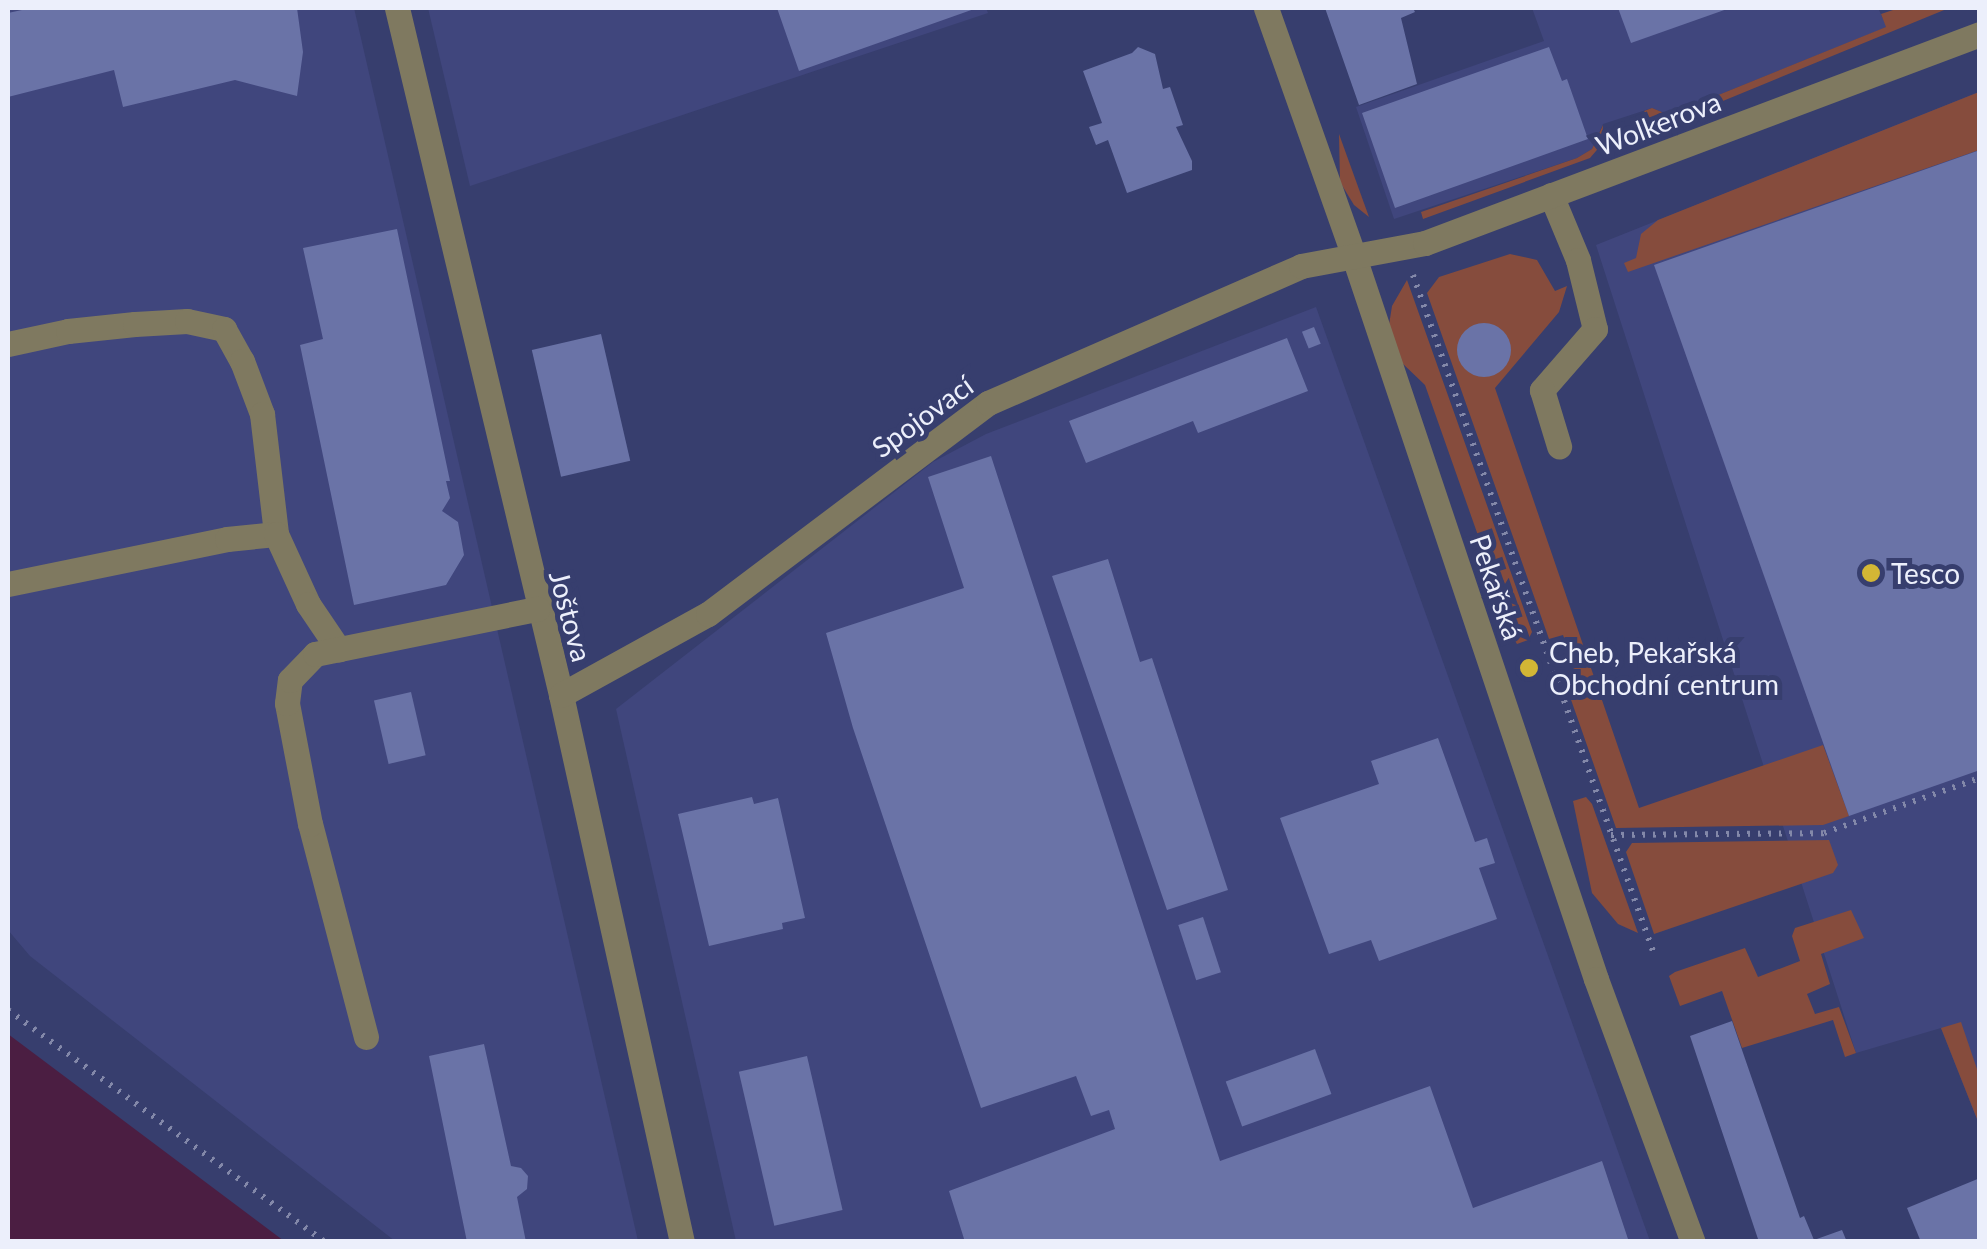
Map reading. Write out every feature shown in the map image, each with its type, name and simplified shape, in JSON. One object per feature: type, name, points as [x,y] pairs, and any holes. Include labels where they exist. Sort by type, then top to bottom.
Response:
[{"type":"street","name":"Joštova","points":[[396,8],[560,695],[682,1242]]},
{"type":"street","name":"Pekařská","points":[[1266,8],[1354,257],[1596,979],[1693,1242]]},
{"type":"street","name":"Wolkerova","points":[[1354,257],[1425,244],[1980,34]]},
{"type":"street","points":[[1551,195],[1578,260],[1596,328],[1542,390],[1559,446]]},
{"type":"street","name":"Spojovací","points":[[560,695],[708,614],[988,402],[1301,266],[1354,257]]},
{"type":"street","points":[[8,344],[68,331],[187,320],[224,329],[242,361],[262,414],[276,534],[308,604],[338,650]]},
{"type":"street","points":[[8,584],[228,539],[276,534]]},
{"type":"street","points":[[366,1036],[310,824],[288,703],[290,680],[305,660],[315,654],[537,609]]},
{"type":"path","points":[[1403,247],[1656,958]]},
{"type":"path","points":[[1611,834],[1824,833],[1980,778]]},
{"type":"path","points":[[8,1010],[325,1242]]},
{"type":"shaded area","points":[[8,8],[354,8],[638,1241],[395,1241],[30,956],[8,930]]},
{"type":"shaded area","points":[[428,8],[986,8],[988,13],[470,186]]},
{"type":"shaded area","points":[[1532,8],[1878,8],[1887,27],[1669,115],[1652,108],[1603,124],[1592,149],[1577,158],[1394,219],[1356,107],[1544,41]]},
{"type":"shaded area","points":[[1899,8],[1949,8],[1667,124],[1651,119],[1644,111],[1652,108],[1669,115],[1886,27],[1881,14]]},
{"type":"shaded area","name":"Tesco","points":[[1979,92],[1979,1124],[1941,1028],[1856,1053],[1596,245]]},
{"type":"shaded area","points":[[1979,92],[1979,150],[1628,272],[1624,263],[1636,258],[1641,234],[1658,220]]},
{"type":"shaded area","points":[[1603,125],[1602,144],[1590,158],[1423,219],[1421,212],[1577,158],[1592,149]]},
{"type":"shaded area","points":[[1339,134],[1369,217],[1354,205],[1340,182]]},
{"type":"shaded area","points":[[1510,254],[1537,260],[1555,291],[1567,286],[1559,312],[1495,388],[1639,808],[1823,745],[1849,816],[1823,825],[1616,828],[1562,674],[1575,668],[1563,635],[1549,639],[1427,293],[1439,277]]},
{"type":"shaded area","points":[[1407,280],[1532,632],[1528,640],[1517,644],[1484,591],[1487,561],[1425,385],[1401,362],[1389,325],[1392,306]]},
{"type":"shaded area","points":[[1316,307],[1650,1241],[736,1241],[616,709],[933,462],[986,434]]},
{"type":"shaded area","points":[[1586,797],[1592,804],[1638,933],[1618,924],[1592,893],[1573,801]]},
{"type":"shaded area","points":[[1829,840],[1838,865],[1833,873],[1654,934],[1626,852],[1632,843]]},
{"type":"shaded area","points":[[1851,910],[1864,938],[1821,954],[1830,984],[1807,994],[1815,1014],[1839,1007],[1856,1053],[1845,1057],[1833,1020],[1742,1048],[1722,991],[1680,1006],[1669,976],[1675,972],[1745,948],[1758,977],[1800,961],[1792,936],[1795,928]]},
{"type":"shaded area","points":[[1961,1022],[1979,1075],[1979,1124],[1941,1028]]},
{"type":"shaded area","points":[[8,1034],[284,1241],[8,1241]]},
{"type":"building","points":[[31,8],[297,8],[303,52],[297,96],[235,80],[123,107],[114,70],[8,97],[8,13]]},
{"type":"building","points":[[777,8],[846,10],[977,8],[799,71]]},
{"type":"building","points":[[1325,8],[1413,8],[1415,12],[1401,18],[1417,84],[1359,105]]},
{"type":"building","points":[[1618,8],[1730,8],[1631,43]]},
{"type":"building","points":[[1138,47],[1155,54],[1163,89],[1170,87],[1183,125],[1176,127],[1192,161],[1192,170],[1127,193],[1108,140],[1096,145],[1089,127],[1102,123],[1083,71],[1132,53]]},
{"type":"building","points":[[1549,47],[1562,81],[1567,79],[1588,139],[1395,208],[1362,113]]},
{"type":"building","name":"Tesco","points":[[1980,150],[1980,770],[1849,816],[1654,265]]},
{"type":"building","points":[[397,229],[450,481],[446,481],[450,498],[442,511],[458,522],[464,555],[446,585],[354,605],[300,345],[323,339],[303,248]]},
{"type":"building","points":[[1484,323],[1503,331],[1511,350],[1503,369],[1484,377],[1465,369],[1457,350],[1465,331]]},
{"type":"building","points":[[1314,327],[1321,344],[1309,349],[1302,332]]},
{"type":"building","points":[[601,334],[630,461],[561,477],[532,350]]},
{"type":"building","points":[[1287,338],[1308,391],[1198,433],[1193,421],[1086,463],[1069,421]]},
{"type":"building","points":[[991,456],[1220,1161],[1430,1086],[1473,1208],[1602,1161],[1629,1242],[965,1242],[949,1191],[1115,1129],[1109,1110],[1091,1116],[1076,1076],[981,1108],[853,728],[826,633],[964,588],[928,477]]},
{"type":"building","points":[[1108,559],[1140,662],[1152,658],[1228,890],[1167,910],[1052,576]]},
{"type":"building","points":[[411,692],[426,755],[389,764],[374,701]]},
{"type":"building","points":[[1438,738],[1475,842],[1487,838],[1495,863],[1479,868],[1497,919],[1379,961],[1371,940],[1329,954],[1280,818],[1379,784],[1371,761]]},
{"type":"building","points":[[752,797],[754,804],[778,798],[805,918],[782,923],[783,929],[709,946],[678,814]]},
{"type":"building","points":[[1203,917],[1221,972],[1196,980],[1178,925]]},
{"type":"building","points":[[1732,1021],[1800,1218],[1804,1216],[1814,1240],[1842,1230],[1847,1242],[1759,1242],[1690,1036]]},
{"type":"building","points":[[484,1044],[511,1166],[521,1168],[528,1176],[527,1189],[517,1197],[526,1242],[467,1242],[429,1056]]},
{"type":"building","points":[[1315,1049],[1331,1094],[1242,1127],[1226,1081]]},
{"type":"building","points":[[807,1056],[843,1210],[774,1226],[739,1072]]},
{"type":"building","points":[[1980,1178],[1980,1242],[1921,1242],[1907,1208]]},
{"type":"place","name":"Tesco","points":[[1871,573]]},
{"type":"place","name":"Cheb, Pekařská Obchodní centrum","points":[[1529,668]]}]
